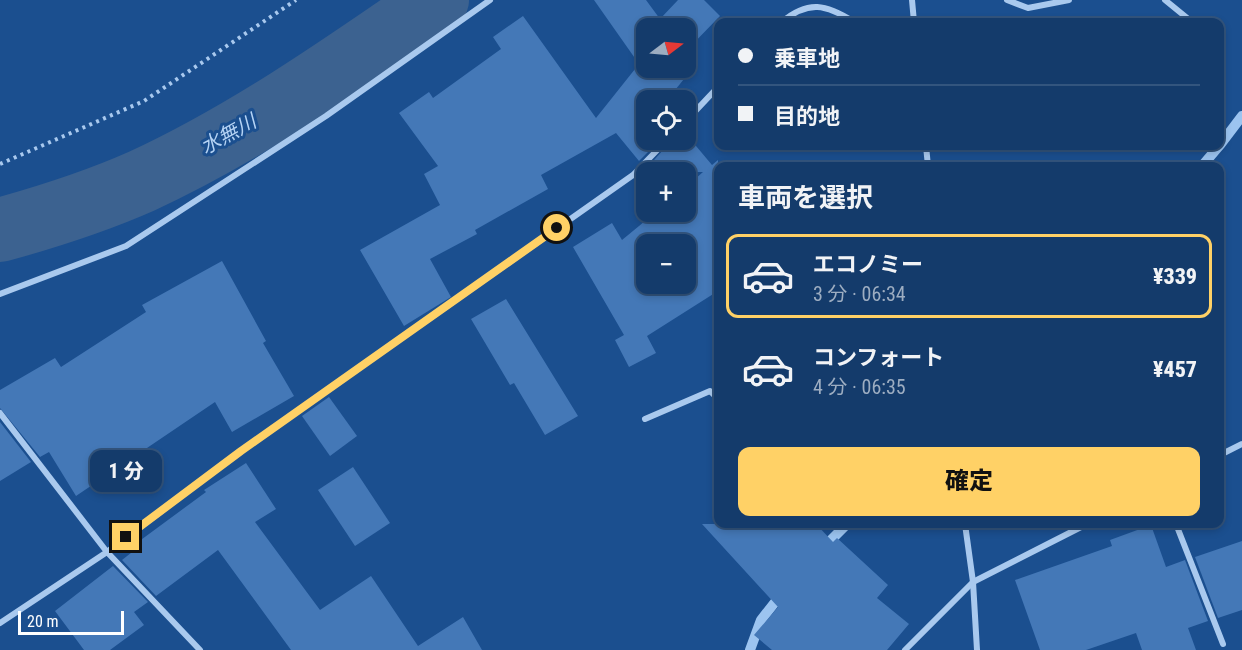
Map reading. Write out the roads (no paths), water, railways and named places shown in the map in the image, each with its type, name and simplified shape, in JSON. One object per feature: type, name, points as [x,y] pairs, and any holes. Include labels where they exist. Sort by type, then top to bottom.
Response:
[{"type":"street","points":[[0,294],[126,246],[326,116],[490,0]]},
{"type":"street","points":[[912,0],[914,18]]},
{"type":"street","points":[[1007,0],[1028,8],[1070,0]]},
{"type":"street","points":[[1165,0],[1187,18]]},
{"type":"street","points":[[786,18],[792,12],[813,3],[832,8],[848,18]]},
{"type":"street","points":[[696,110],[714,91]]},
{"type":"street","points":[[0,623],[107,552],[241,451],[633,175],[657,150]]},
{"type":"street","points":[[645,419],[710,391],[714,395]]},
{"type":"street","points":[[0,413],[107,552],[200,650]]},
{"type":"street","points":[[1224,453],[1242,444]]},
{"type":"street","points":[[966,528],[973,582],[977,650]]},
{"type":"street","points":[[905,650],[973,582],[1079,528]]},
{"type":"street","points":[[1178,528],[1223,644]]},
{"type":"waterway","name":"水無川","points":[[0,230],[107,195],[181,162],[293,97],[437,0]]},
{"type":"waterway","points":[[1224,140],[1242,116]]},
{"type":"waterway","points":[[1205,162],[1216,150]]},
{"type":"waterway","points":[[822,549],[843,528]]},
{"type":"waterway","points":[[750,650],[761,620],[783,592]]}]
